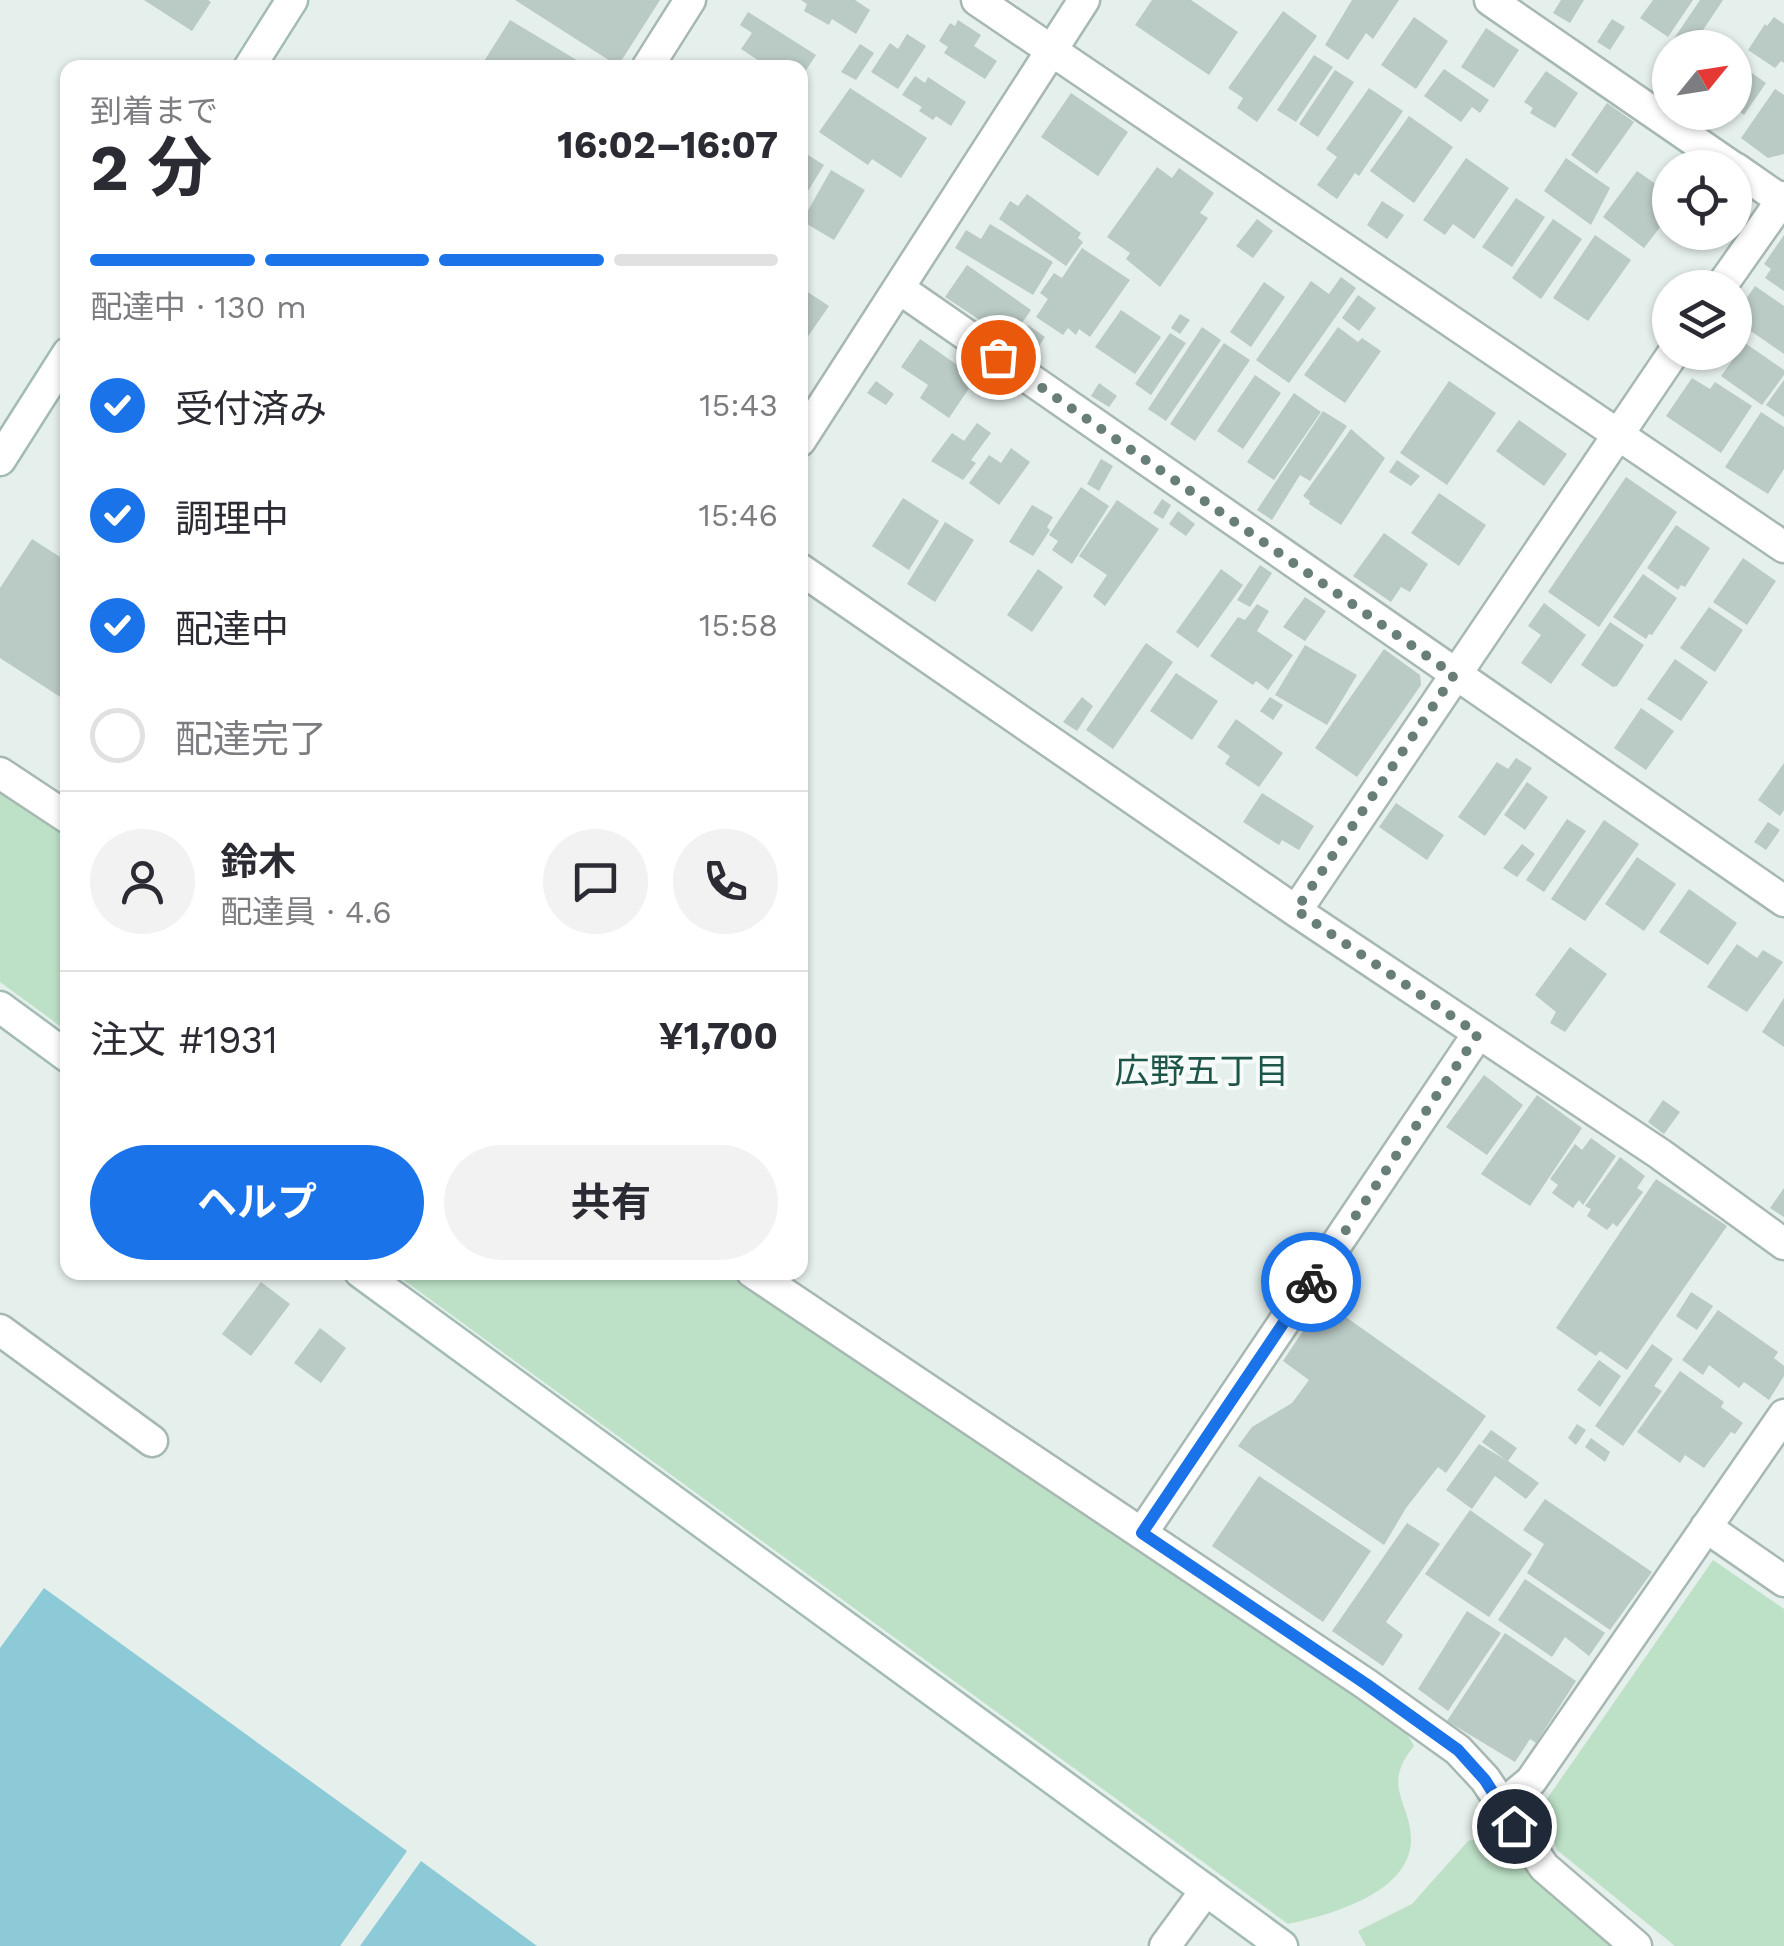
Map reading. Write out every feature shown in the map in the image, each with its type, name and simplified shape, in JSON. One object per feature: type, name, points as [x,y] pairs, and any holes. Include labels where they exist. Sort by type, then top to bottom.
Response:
[{"type":"street","points":[[254,60],[292,0]]},
{"type":"street","points":[[652,60],[690,0]]},
{"type":"street","points":[[977,0],[1784,547]]},
{"type":"street","points":[[808,430],[1084,0]]},
{"type":"street","points":[[1490,0],[1708,150]]},
{"type":"street","points":[[1733,270],[1783,199],[1752,179]]},
{"type":"street","points":[[900,288],[1784,901]]},
{"type":"street","points":[[2,451],[60,366]]},
{"type":"street","points":[[1296,910],[1661,370]]},
{"type":"street","points":[[808,574],[1478,1034],[1660,1154],[1784,1244]]},
{"type":"street","points":[[0,774],[60,813]]},
{"type":"street","points":[[0,1006],[60,1050]]},
{"type":"street","points":[[1142,1533],[1478,1034]]},
{"type":"street","points":[[371,1280],[1282,1946]]},
{"type":"street","points":[[764,1280],[1366,1684],[1458,1750],[1485,1780],[1544,1867],[1636,1946]]},
{"type":"street","points":[[0,1330],[152,1441]]},
{"type":"street","points":[[1497,1800],[1514,1796],[1531,1781],[1784,1415]]},
{"type":"street","points":[[1706,1526],[1784,1581]]},
{"type":"street","points":[[1165,1946],[1206,1890]]},
{"type":"green space","points":[[0,789],[60,828],[60,1026],[0,982]]},
{"type":"green space","points":[[404,1280],[744,1280],[1038,1473],[1404,1729],[1414,1746],[1404,1760],[1398,1784],[1410,1828],[1407,1860],[1382,1888],[1364,1899],[1288,1924]]},
{"type":"green space","points":[[1713,1560],[1784,1609],[1784,1946],[1675,1946],[1557,1850],[1542,1806]]},
{"type":"green space","points":[[1517,1831],[1634,1946],[1366,1946],[1358,1931],[1412,1904],[1468,1841]]},
{"type":"water","points":[[44,1588],[407,1851],[340,1946],[0,1946],[0,1648]]},
{"type":"water","points":[[421,1861],[537,1946],[360,1946]]},
{"type":"building","points":[[144,0],[208,0],[211,2],[192,31]]},
{"type":"building","points":[[515,0],[660,0],[622,60],[609,60]]},
{"type":"building","points":[[801,0],[855,0],[870,10],[856,34],[832,19],[829,25],[804,11],[807,4]]},
{"type":"building","points":[[1152,0],[1191,0],[1238,32],[1209,75],[1135,25]]},
{"type":"building","points":[[1352,0],[1399,0],[1373,39],[1366,33],[1348,60],[1325,45]]},
{"type":"building","points":[[1561,0],[1584,0],[1570,23],[1553,13]]},
{"type":"building","points":[[1653,0],[1693,0],[1673,30],[1658,30],[1640,18]]},
{"type":"building","points":[[1700,0],[1723,0],[1703,30],[1680,30]]},
{"type":"building","points":[[1283,11],[1317,36],[1257,122],[1237,108],[1243,98],[1228,88]]},
{"type":"building","points":[[748,12],[816,55],[808,67],[808,60],[758,60],[741,49],[752,33],[740,25]]},
{"type":"building","points":[[1414,17],[1448,41],[1416,89],[1381,65]]},
{"type":"building","points":[[1774,17],[1784,24],[1784,63],[1781,61],[1775,68],[1752,53],[1752,44]]},
{"type":"building","points":[[1612,19],[1625,27],[1610,50],[1597,42]]},
{"type":"building","points":[[510,20],[577,60],[485,60]]},
{"type":"building","points":[[958,20],[981,35],[974,46],[997,61],[985,79],[944,53],[948,47],[939,41],[950,23],[955,26]]},
{"type":"building","points":[[1486,28],[1519,50],[1494,88],[1461,67]]},
{"type":"building","points":[[907,34],[926,46],[898,89],[871,72],[890,43],[898,49]]},
{"type":"building","points":[[860,44],[874,53],[856,80],[841,72]]},
{"type":"building","points":[[1314,55],[1333,67],[1296,122],[1277,110]]},
{"type":"building","points":[[1444,69],[1489,100],[1480,113],[1472,107],[1461,122],[1424,96]]},
{"type":"building","points":[[1335,70],[1354,82],[1318,137],[1299,124]]},
{"type":"building","points":[[1546,71],[1578,93],[1555,128],[1530,113],[1533,108],[1524,102]]},
{"type":"building","points":[[1752,73],[1766,83],[1752,103]]},
{"type":"building","points":[[915,76],[925,83],[928,77],[966,102],[951,126],[936,116],[933,120],[919,111],[922,107],[902,95]]},
{"type":"building","points":[[850,88],[927,138],[901,178],[872,159],[868,165],[819,132]]},
{"type":"building","points":[[1369,88],[1403,111],[1359,176],[1355,173],[1337,199],[1317,185],[1337,157],[1326,149]]},
{"type":"building","points":[[1775,89],[1784,95],[1784,154],[1768,158],[1741,138],[1747,130],[1752,130],[1752,122]]},
{"type":"building","points":[[1071,93],[1128,132],[1098,176],[1041,137]]},
{"type":"building","points":[[1607,103],[1634,122],[1597,174],[1571,155]]},
{"type":"building","points":[[1409,116],[1453,147],[1414,203],[1370,171]]},
{"type":"building","points":[[808,155],[824,165],[808,191]]},
{"type":"building","points":[[1466,158],[1509,188],[1474,239],[1453,224],[1445,235],[1423,220]]},
{"type":"building","points":[[1566,158],[1610,188],[1591,225],[1544,191]]},
{"type":"building","points":[[1157,167],[1172,178],[1179,168],[1214,193],[1200,213],[1208,218],[1160,287],[1126,259],[1130,253],[1107,237]]},
{"type":"building","points":[[831,170],[865,190],[834,240],[808,225],[808,210]]},
{"type":"building","points":[[1637,171],[1652,181],[1652,238],[1644,248],[1603,217]]},
{"type":"building","points":[[1027,194],[1081,233],[1078,238],[1083,242],[1066,266],[999,219],[1010,201],[1018,206]]},
{"type":"building","points":[[1516,198],[1545,217],[1512,267],[1482,247]]},
{"type":"building","points":[[1382,201],[1404,215],[1387,239],[1367,225]]},
{"type":"building","points":[[1257,219],[1273,231],[1253,258],[1236,246]]},
{"type":"building","points":[[1553,219],[1582,239],[1541,299],[1512,278]]},
{"type":"building","points":[[990,224],[1053,262],[1033,295],[955,248],[966,230],[981,239]]},
{"type":"building","points":[[1595,235],[1631,260],[1588,321],[1553,298]]},
{"type":"building","points":[[1784,235],[1784,291],[1765,278],[1771,269],[1764,264]]},
{"type":"building","points":[[1082,248],[1130,280],[1090,337],[1079,329],[1076,335],[1068,328],[1063,335],[1036,317],[1048,299],[1040,293],[1054,273],[1062,278]]},
{"type":"building","points":[[967,265],[1031,310],[1010,340],[945,297]]},
{"type":"building","points":[[1341,277],[1356,288],[1289,383],[1256,360],[1311,281],[1329,294]]},
{"type":"building","points":[[1264,282],[1285,297],[1251,347],[1230,332]]},
{"type":"building","points":[[1755,286],[1784,306],[1784,354],[1752,332]]},
{"type":"building","points":[[808,292],[829,306],[808,336]]},
{"type":"building","points":[[1358,295],[1376,308],[1359,331],[1342,318]]},
{"type":"building","points":[[1121,310],[1161,337],[1135,374],[1095,347]]},
{"type":"building","points":[[1180,314],[1190,320],[1180,334],[1171,328]]},
{"type":"building","points":[[1028,325],[1045,337],[1031,358],[1014,346]]},
{"type":"building","points":[[1202,327],[1221,340],[1166,421],[1148,409]]},
{"type":"building","points":[[1338,327],[1358,342],[1362,338],[1381,351],[1345,403],[1304,375]]},
{"type":"building","points":[[1170,333],[1186,343],[1151,395],[1135,384]]},
{"type":"building","points":[[920,339],[976,378],[949,418],[920,398],[928,385],[901,367]]},
{"type":"building","points":[[1224,343],[1250,360],[1195,441],[1170,424]]},
{"type":"building","points":[[1752,348],[1784,370],[1762,405],[1721,376],[1725,370],[1752,370]]},
{"type":"building","points":[[1255,375],[1281,393],[1243,449],[1217,431]]},
{"type":"building","points":[[1692,378],[1710,389],[1715,382],[1752,406],[1721,453],[1666,416]]},
{"type":"building","points":[[1784,380],[1784,417],[1766,405]]},
{"type":"building","points":[[876,381],[894,394],[886,405],[867,393]]},
{"type":"building","points":[[1449,381],[1496,413],[1447,485],[1400,453]]},
{"type":"building","points":[[1099,383],[1117,396],[1109,407],[1091,396]]},
{"type":"building","points":[[1294,393],[1321,412],[1274,480],[1247,462]]},
{"type":"building","points":[[1323,411],[1347,426],[1310,481],[1300,475],[1272,520],[1257,510]]},
{"type":"building","points":[[1761,412],[1784,427],[1784,469],[1768,494],[1725,467]]},
{"type":"building","points":[[1519,420],[1567,454],[1544,486],[1496,451]]},
{"type":"building","points":[[977,423],[991,433],[971,460],[976,463],[963,480],[931,461],[952,433],[964,441]]},
{"type":"building","points":[[1351,429],[1385,458],[1341,525],[1303,496]]},
{"type":"building","points":[[1011,448],[1030,462],[999,505],[969,483],[989,455],[1001,463]]},
{"type":"building","points":[[1101,459],[1113,466],[1099,491],[1087,484]]},
{"type":"building","points":[[1397,460],[1420,476],[1411,486],[1389,472]]},
{"type":"building","points":[[1626,477],[1677,512],[1599,627],[1548,592]]},
{"type":"building","points":[[1081,487],[1109,506],[1072,564],[1052,550],[1058,541],[1049,535]]},
{"type":"building","points":[[1439,493],[1486,525],[1459,566],[1411,533]]},
{"type":"building","points":[[903,498],[939,521],[909,570],[872,546]]},
{"type":"building","points":[[1162,499],[1171,505],[1163,519],[1153,513]]},
{"type":"building","points":[[1117,500],[1159,529],[1105,606],[1093,596],[1107,575],[1079,556]]},
{"type":"building","points":[[1032,505],[1053,517],[1047,527],[1050,530],[1033,556],[1009,542]]},
{"type":"building","points":[[1178,511],[1195,524],[1186,536],[1169,524]]},
{"type":"building","points":[[945,522],[974,540],[935,602],[907,584]]},
{"type":"building","points":[[1676,525],[1710,548],[1685,587],[1681,585],[1678,590],[1647,568]]},
{"type":"building","points":[[1384,533],[1428,564],[1410,592],[1401,587],[1391,602],[1353,576]]},
{"type":"building","points":[[32,539],[60,557],[60,697],[0,658],[0,588]]},
{"type":"building","points":[[1743,558],[1776,581],[1747,625],[1713,602]]},
{"type":"building","points":[[1260,565],[1272,573],[1250,607],[1237,600]]},
{"type":"building","points":[[1038,569],[1063,587],[1032,632],[1007,615]]},
{"type":"building","points":[[1221,569],[1243,585],[1198,648],[1176,632]]},
{"type":"building","points":[[1643,574],[1677,598],[1646,639],[1613,617]]},
{"type":"building","points":[[1305,597],[1326,611],[1305,641],[1283,627]]},
{"type":"building","points":[[1544,603],[1586,635],[1551,684],[1521,663],[1541,635],[1528,626]]},
{"type":"building","points":[[1257,604],[1269,611],[1257,631],[1293,655],[1268,690],[1256,681],[1253,685],[1210,656],[1238,617],[1245,620]]},
{"type":"building","points":[[1709,607],[1743,630],[1715,672],[1680,648]]},
{"type":"building","points":[[1610,622],[1644,645],[1613,687],[1581,665]]},
{"type":"building","points":[[1146,643],[1173,662],[1113,749],[1086,730]]},
{"type":"building","points":[[1305,645],[1357,675],[1327,725],[1275,695]]},
{"type":"building","points":[[1384,649],[1420,675],[1421,685],[1357,777],[1315,748]]},
{"type":"building","points":[[1675,659],[1708,682],[1681,721],[1647,699]]},
{"type":"building","points":[[1176,673],[1218,701],[1192,740],[1150,711]]},
{"type":"building","points":[[1082,697],[1093,706],[1077,731],[1063,722]]},
{"type":"building","points":[[1270,697],[1283,705],[1273,720],[1260,711]]},
{"type":"building","points":[[1641,708],[1674,731],[1646,770],[1614,748]]},
{"type":"building","points":[[1236,719],[1283,753],[1259,787],[1225,764],[1230,756],[1217,747]]},
{"type":"building","points":[[1516,758],[1532,768],[1485,836],[1458,817],[1497,762],[1508,769]]},
{"type":"building","points":[[1784,763],[1784,810],[1780,816],[1758,800]]},
{"type":"building","points":[[1527,782],[1548,797],[1525,830],[1504,815]]},
{"type":"building","points":[[1262,793],[1314,826],[1299,850],[1282,840],[1279,845],[1243,822]]},
{"type":"building","points":[[1396,803],[1444,835],[1427,860],[1379,827]]},
{"type":"building","points":[[1567,819],[1586,831],[1544,892],[1526,880]]},
{"type":"building","points":[[1604,820],[1639,844],[1585,921],[1551,899]]},
{"type":"building","points":[[1768,822],[1780,830],[1766,850],[1754,842]]},
{"type":"building","points":[[1522,844],[1535,854],[1517,877],[1503,868]]},
{"type":"building","points":[[1637,857],[1676,884],[1644,931],[1605,904]]},
{"type":"building","points":[[1689,889],[1737,923],[1708,965],[1659,932]]},
{"type":"building","points":[[1737,944],[1757,958],[1763,950],[1783,962],[1747,1012],[1707,987]]},
{"type":"building","points":[[1570,947],[1607,974],[1565,1032],[1550,1023],[1556,1012],[1535,995]]},
{"type":"building","points":[[1784,998],[1784,1047],[1762,1032]]},
{"type":"building","points":[[1484,1075],[1523,1105],[1487,1155],[1446,1127]]},
{"type":"building","points":[[1537,1095],[1582,1128],[1530,1206],[1481,1174]]},
{"type":"building","points":[[1663,1100],[1680,1112],[1664,1134],[1648,1122]]},
{"type":"building","points":[[1591,1138],[1616,1156],[1583,1205],[1579,1200],[1573,1208],[1552,1193],[1558,1185],[1550,1179],[1575,1144],[1582,1150]]},
{"type":"building","points":[[1620,1157],[1645,1176],[1637,1188],[1643,1192],[1617,1227],[1613,1223],[1607,1230],[1587,1216],[1591,1209],[1585,1206]]},
{"type":"building","points":[[1656,1179],[1727,1226],[1627,1370],[1600,1351],[1596,1356],[1556,1328]]},
{"type":"building","points":[[1784,1188],[1784,1217],[1770,1208]]},
{"type":"building","points":[[261,1282],[290,1304],[251,1356],[222,1334]]},
{"type":"building","points":[[1691,1292],[1713,1306],[1697,1330],[1676,1316]]},
{"type":"building","points":[[1323,1301],[1486,1416],[1446,1473],[1438,1467],[1384,1545],[1238,1446],[1252,1427],[1292,1403],[1309,1380],[1283,1361]]},
{"type":"building","points":[[1718,1310],[1778,1352],[1774,1358],[1784,1366],[1784,1376],[1769,1400],[1744,1382],[1739,1388],[1709,1365],[1703,1375],[1682,1360]]},
{"type":"building","points":[[320,1328],[346,1348],[321,1383],[294,1363]]},
{"type":"building","points":[[1652,1344],[1673,1359],[1654,1386],[1662,1391],[1623,1446],[1595,1426]]},
{"type":"building","points":[[1599,1360],[1621,1376],[1600,1407],[1577,1390]]},
{"type":"building","points":[[1680,1371],[1724,1402],[1721,1407],[1743,1423],[1735,1434],[1731,1432],[1704,1468],[1685,1455],[1680,1463],[1637,1432]]},
{"type":"building","points":[[1577,1424],[1586,1430],[1576,1445],[1568,1438]]},
{"type":"building","points":[[1491,1430],[1517,1448],[1508,1461],[1539,1483],[1526,1499],[1495,1476],[1472,1509],[1446,1490],[1479,1444],[1506,1460],[1482,1442]]},
{"type":"building","points":[[1591,1438],[1610,1452],[1605,1462],[1585,1447]]},
{"type":"building","points":[[1259,1476],[1371,1551],[1323,1622],[1212,1546]]},
{"type":"building","points":[[1545,1499],[1652,1572],[1610,1630],[1527,1573],[1544,1544],[1523,1530]]},
{"type":"building","points":[[1470,1510],[1532,1554],[1489,1617],[1425,1574]]},
{"type":"building","points":[[1407,1523],[1440,1544],[1386,1622],[1403,1635],[1383,1666],[1332,1631]]},
{"type":"building","points":[[1525,1579],[1605,1633],[1589,1656],[1565,1637],[1552,1657],[1498,1620]]},
{"type":"building","points":[[1467,1611],[1501,1633],[1448,1711],[1418,1689]]},
{"type":"building","points":[[1505,1633],[1576,1681],[1536,1743],[1530,1739],[1515,1762],[1447,1721]]},
{"type":"way so far","points":[[998,357],[1454,675],[1296,910],[1478,1034],[1311,1282]]},
{"type":"district","name":"広野五丁目","points":[[1202,1071]]},
{"type":"route","points":[[1311,1282],[1142,1533],[1458,1750],[1485,1780],[1514,1826]]}]
